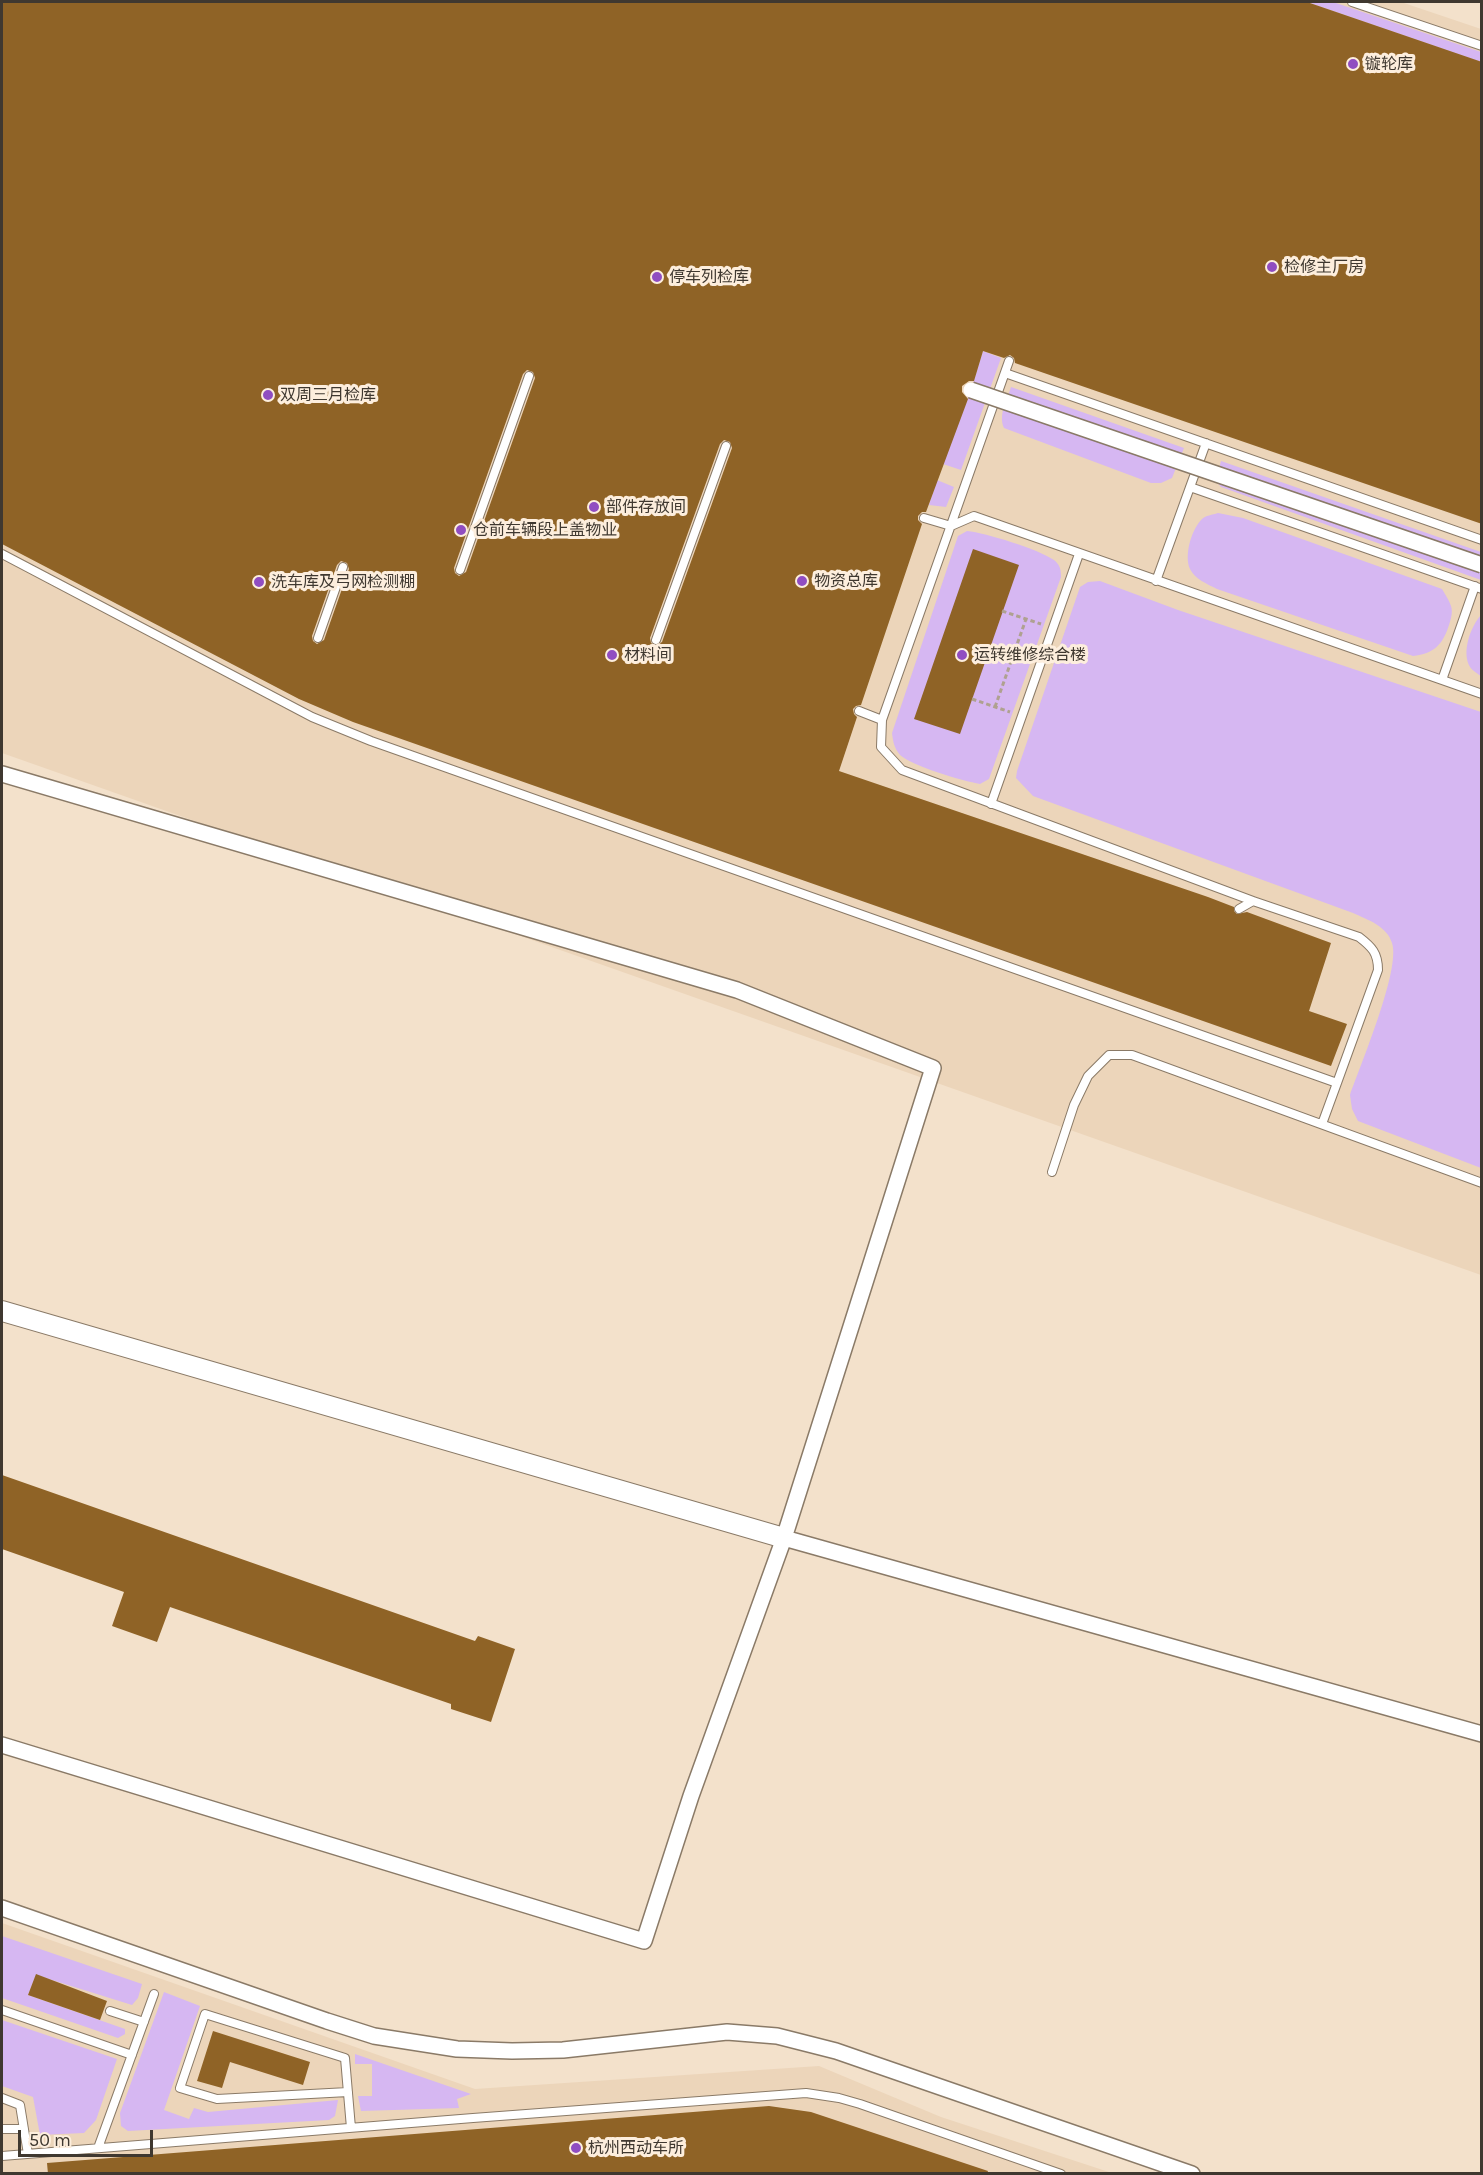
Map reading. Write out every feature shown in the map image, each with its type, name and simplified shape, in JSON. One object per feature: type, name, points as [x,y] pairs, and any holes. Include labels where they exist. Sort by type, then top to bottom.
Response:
[{"type":"street","points":[[971,390],[1482,565]]},
{"type":"street","points":[[2,774],[737,990],[933,1068],[784,1538],[691,1796],[644,1941],[2,1745]]},
{"type":"street","points":[[2,1311],[784,1538],[1482,1734]]},
{"type":"street","points":[[2,1908],[327,2021],[374,2036],[413,2043],[457,2049],[512,2051],[563,2050],[727,2032],[777,2036],[836,2051],[1192,2174]]},
{"type":"lane","points":[[1352,2],[1482,46]]},
{"type":"lane","points":[[1009,361],[882,720],[881,747],[903,770],[1253,901],[1359,937],[1370,945],[1378,957],[1378,970],[1322,1124]]},
{"type":"lane","points":[[1005,373],[1482,540]]},
{"type":"lane","points":[[460,570],[530,376]]},
{"type":"lane","points":[[1156,581],[1206,443]]},
{"type":"lane","points":[[656,640],[726,446]]},
{"type":"lane","points":[[1190,487],[1478,588],[1442,680]]},
{"type":"lane","points":[[924,518],[951,526],[974,516],[1482,694]]},
{"type":"lane","points":[[2,554],[312,717],[371,741],[1337,1083]]},
{"type":"lane","points":[[991,804],[1079,554]]},
{"type":"lane","points":[[318,638],[343,567]]},
{"type":"lane","points":[[859,711],[882,720]]},
{"type":"lane","points":[[1239,909],[1253,901]]},
{"type":"lane","points":[[1052,1172],[1074,1105],[1088,1076],[1109,1055],[1132,1055],[1482,1182]]},
{"type":"lane","points":[[98,2148],[154,1994]]},
{"type":"lane","points":[[2,2010],[132,2055]]},
{"type":"lane","points":[[110,2012],[144,2022]]},
{"type":"lane","points":[[348,2092],[217,2099],[180,2088],[205,2014],[345,2058],[348,2092],[351,2128]]},
{"type":"lane","points":[[2,2156],[806,2093],[860,2104],[1061,2174]]},
{"type":"lane","points":[[2,2098],[21,2105],[28,2154]]},
{"type":"lane","points":[[2,2129],[24,2129]]},
{"type":"path","points":[[1002,611],[1053,628]]},
{"type":"path","points":[[995,707],[1026,619]]},
{"type":"path","points":[[972,699],[1022,716]]},
{"type":"shaded area","name":"仓前车辆段上盖物业","points":[[2,2],[1401,2],[1481,29],[1481,1275],[2,753]]},
{"type":"shaded area","points":[[1307,2],[1333,2],[1481,52],[1481,62]]},
{"type":"shaded area","points":[[983,351],[1001,358],[961,470],[943,464]]},
{"type":"shaded area","points":[[1011,387],[1184,448],[1172,478],[1161,483],[1151,483],[1004,428],[1002,418]]},
{"type":"shaded area","points":[[1221,461],[1481,552],[1481,580],[1221,487],[1216,481]]},
{"type":"shaded area","points":[[937,480],[954,487],[946,507],[929,505]]},
{"type":"shaded area","points":[[1218,513],[1243,518],[1442,589],[1452,611],[1444,638],[1437,647],[1427,653],[1413,656],[1205,583],[1190,569],[1188,551],[1194,530],[1201,520]]},
{"type":"shaded area","points":[[967,531],[1012,542],[1036,551],[1054,560],[1060,567],[1061,574],[989,779],[980,784],[938,772],[906,759],[896,750],[892,733],[958,536]]},
{"type":"shaded area","points":[[1100,581],[1178,610],[1481,712],[1481,1168],[1358,1121],[1352,1109],[1350,1095],[1378,1018],[1391,974],[1392,943],[1386,932],[1371,921],[1353,913],[1033,796],[1016,778],[1080,587],[1088,582]]},
{"type":"shaded area","points":[[1481,615],[1481,676],[1470,667],[1467,661],[1467,647],[1471,632]]},
{"type":"shaded area","name":"杭州西动车所","points":[[2,1923],[475,2089],[819,2066],[941,2117],[1112,2173],[2,2174]]},
{"type":"shaded area","points":[[2,1936],[142,1984],[138,1998],[132,2005],[36,1975],[28,1995],[125,2029],[125,2034],[118,2038],[2,1998]]},
{"type":"shaded area","points":[[164,1992],[200,2006],[164,2110],[189,2119],[194,2108],[208,2112],[338,2100],[335,2116],[329,2120],[128,2131],[121,2126],[120,2113]]},
{"type":"shaded area","points":[[2,2020],[117,2059],[96,2120],[84,2133],[40,2135],[33,2097],[2,2086]]},
{"type":"shaded area","points":[[355,2054],[471,2094],[457,2099],[459,2108],[361,2111],[358,2096],[372,2096],[372,2064],[355,2064]]},
{"type":"building","name":"仓前车辆段上盖物业","points":[[2,2],[1307,2],[1482,62],[1482,524],[1015,363],[1014,358],[1010,355],[1004,358],[983,351],[974,381],[969,381],[962,386],[962,392],[968,399],[926,512],[918,516],[922,524],[861,705],[853,709],[857,717],[839,771],[1208,897],[1234,907],[1237,914],[1247,912],[1331,943],[1309,1011],[1347,1024],[1331,1066],[353,722],[299,699],[2,544]],"holes":[[[527,370],[533,372],[535,378],[466,572],[459,576],[455,573],[454,568],[523,374]],[[724,440],[730,442],[732,448],[662,642],[655,646],[651,643],[650,638],[720,444]],[[341,561],[347,563],[349,569],[324,640],[317,644],[313,641],[312,636],[337,565]]]},
{"type":"building","name":"运转维修综合楼","points":[[973,549],[1019,565],[960,734],[914,719]]},
{"type":"building","points":[[2,1475],[475,1641],[478,1636],[515,1649],[491,1722],[451,1709],[451,1704],[170,1607],[157,1642],[112,1626],[124,1592],[2,1549]]},
{"type":"building","points":[[36,1974],[107,2001],[100,2020],[28,1995]]},
{"type":"building","points":[[213,2031],[310,2062],[303,2085],[230,2062],[222,2088],[197,2081]]},
{"type":"building","name":"杭州西动车所","points":[[769,2106],[811,2112],[988,2171],[987,2174],[48,2174],[47,2163]]},
{"type":"place","name":"镟轮库","points":[[1353,64]]},
{"type":"place","name":"检修主厂房","points":[[1272,267]]},
{"type":"place","name":"停车列检库","points":[[657,277]]},
{"type":"place","name":"双周三月检库","points":[[268,395]]},
{"type":"place","name":"部件存放间","points":[[594,507]]},
{"type":"place","name":"仓前车辆段上盖物业","points":[[461,530]]},
{"type":"place","name":"物资总库","points":[[802,581]]},
{"type":"place","name":"洗车库及弓网检测棚","points":[[259,582]]},
{"type":"place","name":"材料间","points":[[612,655]]},
{"type":"place","name":"运转维修综合楼","points":[[962,655]]},
{"type":"place","name":"杭州西动车所","points":[[576,2148]]}]
